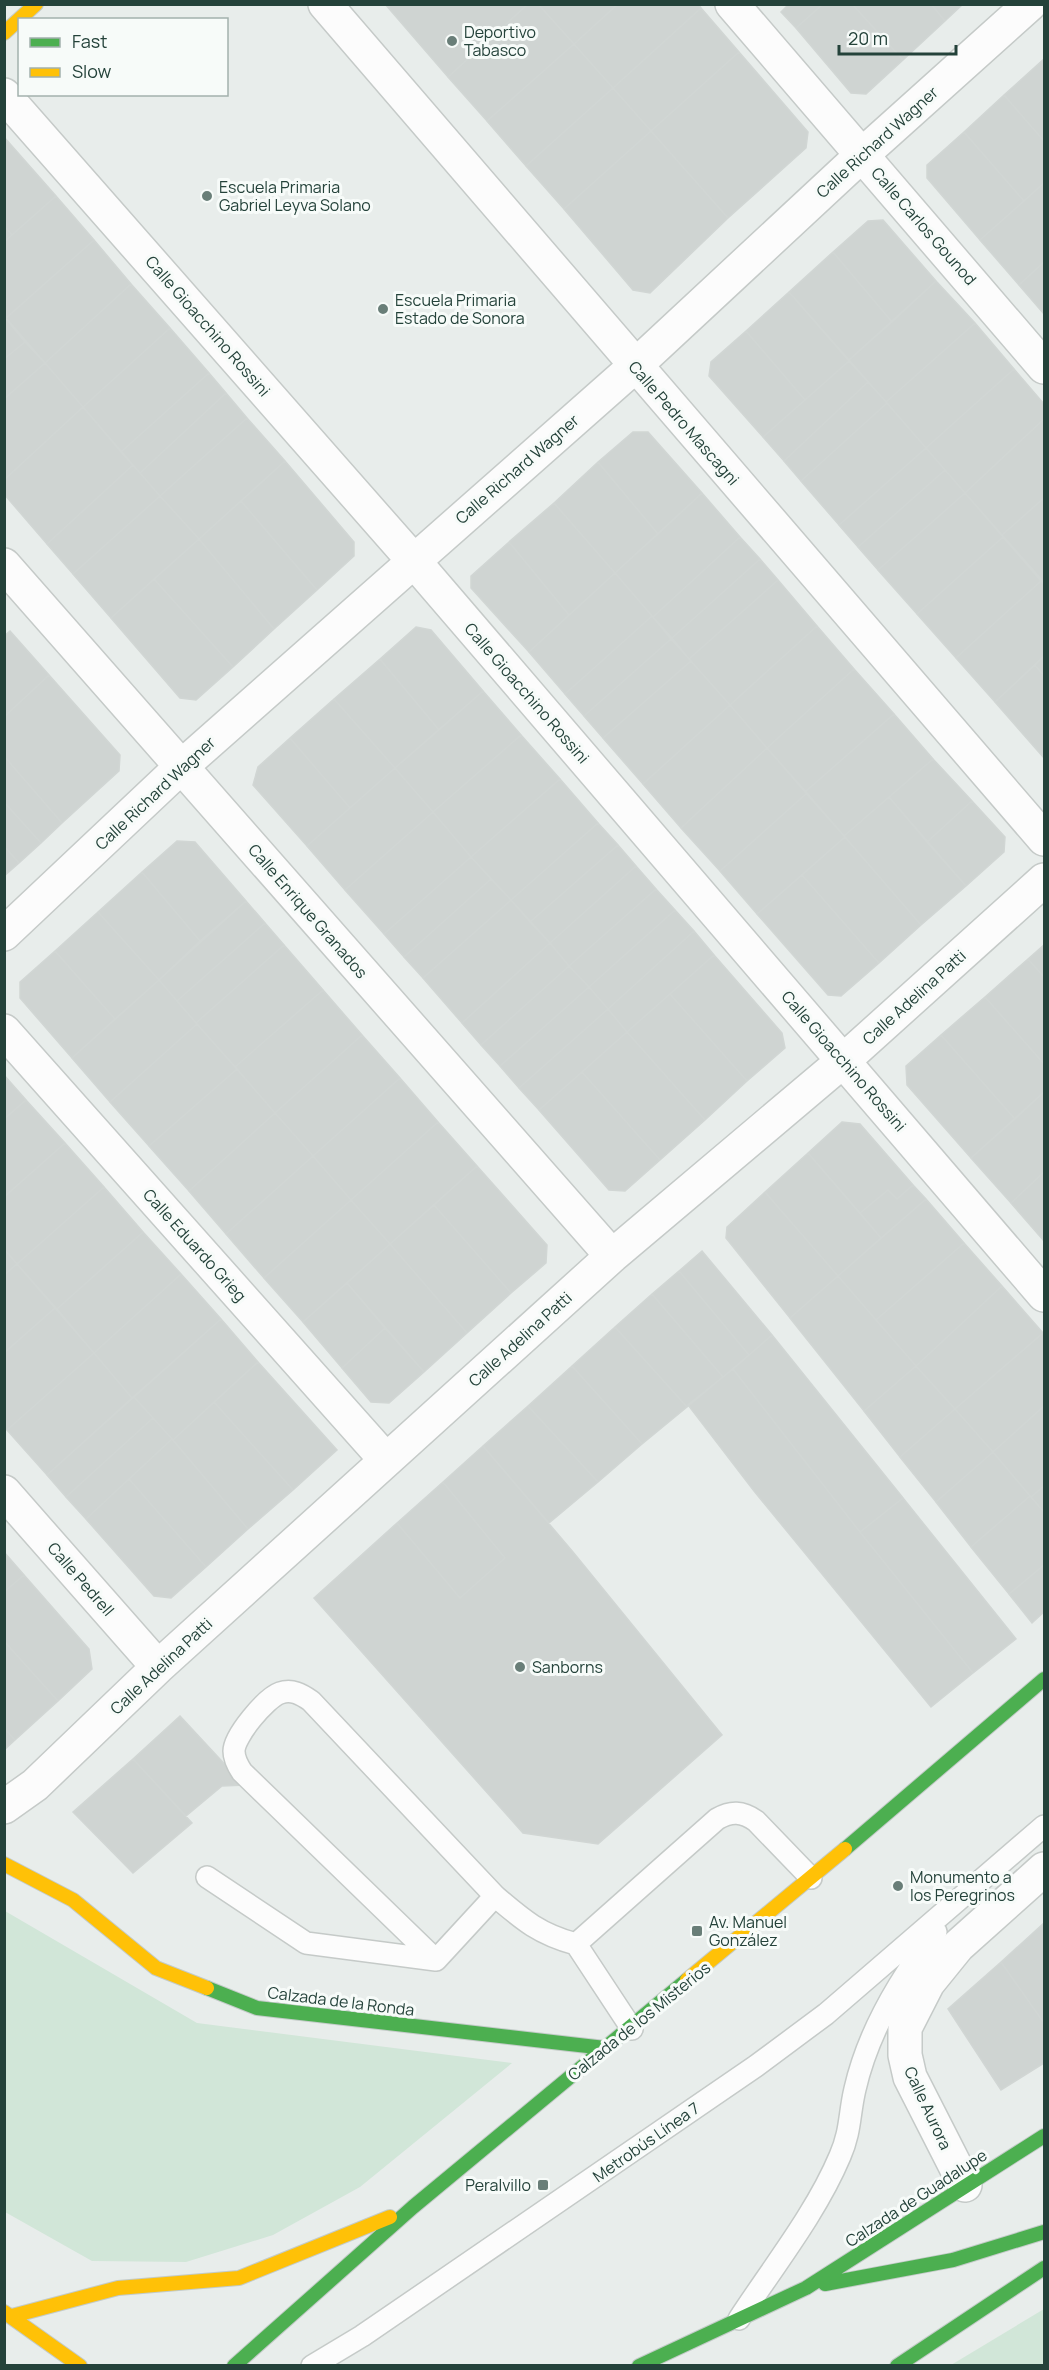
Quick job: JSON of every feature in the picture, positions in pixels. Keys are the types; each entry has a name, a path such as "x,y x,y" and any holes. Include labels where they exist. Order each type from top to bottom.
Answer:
{"main road":[{"path":"21,18 36,4"},
{"path":"4,33 18,20"},
{"name":"Calzada de los Misterios","path":"234,2366 413,2207 605,2048 632,2029 1044,1679"},
{"name":"Calzada de la Ronda","path":"4,1864 74,1900 156,1968 258,2008 605,2048"},
{"name":"Calzada de Guadalupe","path":"639,2366 806,2288 1044,2136"},
{"path":"8,2314 118,2288 239,2278 413,2207"},
{"name":"Calzada de Guadalupe","path":"806,2288 953,2260 1044,2232"},
{"path":"897,2366 1044,2268"},
{"path":"8,2314 80,2366"}],"street":[{"name":"Calle Pedro Mascagni","path":"325,4 1044,839"},
{"name":"Calle Carlos Gounod","path":"732,4 1044,367"},
{"name":"Calle Richard Wagner","path":"4,934 181,767 635,366 862,154 1030,4"},
{"name":"Calle Gioacchino Rossini","path":"4,95 413,560 1044,1295"},
{"name":"Calle Enrique Granados","path":"4,565 612,1256"},
{"name":"Calle Adelina Patti","path":"4,1807 35,1785 158,1667 612,1256 843,1061 1044,880"},
{"name":"Calle Eduardo Grieg","path":"4,1031 386,1460"},
{"name":"Calle Pedrell","path":"4,1492 158,1667"},
{"name":"Calle Aurora","path":"965,2185 910,2077 905,2055 905,2028 928,1983 958,1946 1044,1869"}],"lane":[{"path":"436,1960 242,1772 236,1762 234,1752 236,1740 269,1700 279,1693 290,1691 301,1694 311,1701 495,1896 550,1937 576,1944 632,2029"},
{"path":"576,1944 717,1819 726,1814 736,1812 747,1814 811,1878"},
{"name":"Metrobús Línea 7","path":"312,2366 372,2329 756,2066 826,2014 1044,1826"},
{"path":"207,1877 306,1943 436,1960"},
{"path":"436,1960 495,1896"},
{"name":"Metrobús Línea 7","path":"737,2322 820,2195 840,2156 850,2128 854,2090 866,2053 897,1989 915,1959 964,1896"}],"green space":[{"path":"5,1911 197,2023 512,2063 360,2187 273,2235 186,2262 92,2261 5,2212"},
{"path":"1044,2309 1044,2365 951,2365"}],"building":[{"name":"Deportivo Tabasco","path":"385,4 528,4 448,77"},
{"path":"528,4 538,4 574,44 487,121 448,77"},
{"path":"538,4 618,4 574,44"},
{"path":"618,4 698,4 701,8 613,88 574,44"},
{"path":"789,4 823,4 796,28 781,12"},
{"path":"823,4 852,4 903,60 866,94 851,93 796,28"},
{"path":"852,4 931,4 945,21 903,60"},
{"path":"931,4 963,4 945,21"},
{"path":"701,8 739,52 651,131 613,88"},
{"path":"574,44 613,88 526,166 487,121"},
{"path":"739,52 808,132 806,148 728,218 651,131"},
{"path":"1044,59 1044,141 1004,95"},
{"path":"613,88 651,131 564,209 526,166"},
{"path":"1004,95 1044,141 1044,183 1024,201 964,132"},
{"path":"651,131 728,218 650,293 633,290 564,209"},
{"path":"964,132 1024,201 980,240 927,178 927,165"},
{"path":"4,137 56,196 12,235 4,226"},
{"path":"1044,183 1044,262 1019,285 980,240"},
{"path":"56,196 94,240 6,318 4,242"},
{"path":"883,220 936,281 892,322 833,252 868,221"},
{"path":"4,226 12,235 4,242"},
{"path":"94,240 131,284 45,363 6,318"},
{"path":"833,252 892,322 849,360 789,292"},
{"path":"1044,262 1044,314 1019,285"},
{"path":"936,281 975,323 886,402 849,360"},
{"path":"131,284 170,328 83,407 45,363"},
{"path":"789,292 849,361 805,400 746,331"},
{"path":"7,320 25,342 4,359 4,322"},
{"path":"975,323 1014,369 926,448 886,402"},
{"path":"170,328 209,373 121,452 83,407"},
{"path":"746,331 805,400 763,437 709,376 711,362"},
{"path":"25,342 45,363 4,399 4,359"},
{"path":"849,361 868,382 784,461 763,437"},
{"path":"45,363 83,407 4,480 4,399"},
{"path":"1014,369 1044,404 1044,419 965,493 926,448"},
{"path":"209,373 226,393 140,473 121,452"},
{"path":"868,382 887,403 801,481 784,461"},
{"path":"226,393 247,418 160,496 140,473"},
{"path":"887,403 926,448 839,525 801,481"},
{"path":"83,407 133,465 47,544 4,494 4,480"},
{"path":"247,418 285,461 199,539 160,496"},
{"path":"1044,419 1044,498 1002,535 965,493"},
{"path":"633,432 648,432 702,493 658,534 598,462"},
{"path":"926,448 945,470 858,547 839,525"},
{"path":"285,461 354,542 354,556 317,590 241,501"},
{"path":"598,462 658,534 615,573 554,503"},
{"path":"133,465 160,496 73,574 47,544"},
{"path":"945,470 965,493 878,570 858,547"},
{"path":"702,493 740,537 653,617 615,573"},
{"path":"965,493 1003,537 917,614 878,570"},
{"path":"160,496 199,539 111,618 73,574"},
{"path":"1044,498 1044,579 1043,581 1002,535"},
{"path":"241,501 317,590 274,629 199,539"},
{"path":"554,503 615,573 569,615 509,542"},
{"path":"740,537 760,559 672,638 653,617"},
{"path":"1003,537 1041,581 956,658 917,614"},
{"path":"199,539 274,629 233,667 154,579"},
{"path":"509,542 569,615 529,652 471,588 471,576"},
{"path":"760,559 778,580 689,659 672,638"},
{"path":"615,573 652,616 565,694 529,652"},
{"path":"154,579 233,667 196,700 180,698 111,618"},
{"path":"778,580 817,626 730,705 689,659"},
{"path":"1041,581 1044,584 1044,656 995,702 956,658"},
{"path":"652,616 671,639 584,716 565,694"},
{"path":"817,626 854,669 767,748 730,705"},
{"path":"416,627 431,630 483,691 439,730 380,659"},
{"path":"10,631 49,675 4,717 4,636"},
{"path":"671,639 691,661 603,738 584,716"},
{"path":"1044,656 1044,676 1035,665"},
{"path":"380,659 439,730 395,768 334,699"},
{"path":"691,661 730,705 643,784 603,738"},
{"path":"1035,665 1044,676 1044,758 995,702"},
{"path":"854,669 894,714 805,792 767,748"},
{"path":"49,675 120,755 119,771 62,823 4,756 4,717"},
{"path":"483,691 521,735 433,812 395,768"},
{"path":"334,699 395,768 350,808 290,738"},
{"path":"730,705 767,748 681,828 643,784"},
{"path":"894,714 933,759 844,836 805,792"},
{"path":"521,735 560,779 471,857 433,812"},
{"path":"290,738 350,808 307,846 253,785 258,767"},
{"path":"767,748 807,793 720,871 681,828"},
{"path":"4,756 62,823 41,843 4,802"},
{"path":"933,759 972,801 927,842 889,797"},
{"path":"395,768 433,812 345,890 307,846"},
{"path":"560,779 598,823 511,900 471,857"},
{"path":"807,793 845,837 757,914 720,871"},
{"path":"889,797 966,886 921,925 844,836"},
{"path":"972,801 1005,837 1004,852 966,886 927,842"},
{"path":"4,802 41,843 19,863 4,846"},
{"path":"433,812 471,857 384,934 345,890"},
{"path":"598,823 618,845 530,922 511,900"},
{"path":"845,837 921,925 879,963 802,875"},
{"path":"177,841 195,842 246,901 200,941 142,872"},
{"path":"618,845 636,866 550,943 530,922"},
{"path":"4,846 19,863 4,876"},
{"path":"471,857 491,879 404,957 384,934"},
{"path":"636,866 656,889 569,966 550,943"},
{"path":"142,872 200,941 159,980 98,912"},
{"path":"802,875 879,963 841,996 828,995 757,914"},
{"path":"491,879 511,900 423,978 404,957"},
{"path":"656,889 675,910 589,987 569,966"},
{"path":"511,900 550,943 462,1023 423,978"},
{"path":"246,901 265,923 177,1001 159,980"},
{"path":"675,910 694,931 608,1009 589,987"},
{"path":"98,912 159,980 115,1019 55,951"},
{"path":"265,923 284,945 196,1023 177,1001"},
{"path":"694,931 714,955 627,1032 608,1009"},
{"path":"550,943 569,966 481,1045 462,1023"},
{"path":"284,945 323,990 235,1067 196,1023"},
{"path":"1044,945 1044,977 1028,959"},
{"path":"55,951 115,1019 72,1058 20,998 20,982"},
{"path":"714,955 782,1033 785,1048 747,1081 670,994"},
{"path":"1028,959 1044,977 1044,1064 985,997"},
{"path":"569,966 589,987 500,1066 481,1045"},
{"path":"159,980 197,1024 110,1102 72,1058"},
{"path":"589,987 608,1009 519,1088 500,1066"},
{"path":"323,990 362,1035 275,1113 235,1067"},
{"path":"670,994 747,1081 705,1120 627,1032"},
{"path":"985,997 1044,1064 1044,1092 1015,1119 941,1035"},
{"path":"608,1009 627,1032 539,1110 519,1088"},
{"path":"197,1024 237,1069 149,1146 110,1102"},
{"path":"627,1032 705,1120 660,1160 582,1072"},
{"path":"362,1035 400,1078 313,1156 275,1113"},
{"path":"941,1035 1015,1119 971,1158 907,1085 906,1066"},
{"path":"237,1069 275,1113 189,1191 149,1146"},
{"path":"582,1072 660,1160 625,1191 609,1190 539,1110"},
{"path":"4,1075 26,1100 4,1119"},
{"path":"400,1078 438,1122 351,1200 313,1156"},
{"path":"1044,1092 1044,1172 1011,1203 971,1158"},
{"path":"26,1100 65,1143 4,1197 4,1119"},
{"path":"275,1113 313,1156 226,1234 189,1191"},
{"path":"438,1122 477,1166 390,1244 351,1200"},
{"path":"842,1122 860,1124 913,1185 897,1199 888,1190 860,1213 808,1153"},
{"path":"65,1143 104,1187 17,1264 4,1249 4,1197"},
{"path":"808,1153 881,1238 838,1276 765,1192"},
{"path":"313,1156 351,1200 264,1278 226,1234"},
{"path":"477,1166 547,1245 546,1263 511,1293 434,1205"},
{"path":"1044,1172 1044,1241 1011,1203"},
{"path":"913,1185 926,1199 881,1238 860,1213 888,1190 897,1199"},
{"path":"104,1187 143,1232 57,1309 17,1264"},
{"path":"765,1192 838,1276 790,1318 726,1238 727,1227"},
{"path":"926,1199 964,1243 876,1320 838,1276"},
{"path":"351,1200 390,1244 303,1322 264,1278"},
{"path":"434,1205 511,1293 467,1333 390,1244"},
{"path":"143,1232 181,1274 94,1353 57,1309"},
{"path":"964,1243 1002,1286 916,1366 876,1320"},
{"path":"390,1244 467,1333 424,1372 347,1283"},
{"path":"4,1249 17,1264 4,1275"},
{"path":"702,1251 772,1335 749,1355 679,1271"},
{"path":"17,1264 55,1308 4,1353 4,1275"},
{"path":"679,1271 749,1355 723,1377 652,1294"},
{"path":"181,1274 221,1319 132,1398 94,1353"},
{"path":"838,1276 916,1366 864,1411 790,1318"},
{"path":"347,1283 385,1328 342,1368 303,1322"},
{"path":"1002,1286 1043,1333 955,1409 916,1366"},
{"path":"652,1294 723,1377 687,1407 615,1327"},
{"path":"55,1308 94,1353 7,1430 4,1427 4,1353"},
{"path":"221,1319 258,1362 173,1440 134,1397"},
{"path":"615,1327 687,1407 642,1444 572,1366"},
{"path":"385,1328 424,1372 389,1403 371,1402 342,1368"},
{"path":"1043,1333 1044,1406 993,1452 955,1409"},
{"path":"772,1335 903,1498 860,1532 733,1369"},
{"path":"94,1353 132,1398 47,1475 7,1430"},
{"path":"258,1362 337,1450 293,1490 214,1402"},
{"path":"572,1366 642,1444 598,1482 528,1406"},
{"path":"916,1366 955,1409 900,1457 864,1411"},
{"path":"733,1369 973,1673 931,1707 754,1491 688,1405"},
{"path":"134,1397 153,1418 66,1497 47,1475"},
{"path":"214,1402 293,1490 248,1529 173,1440"},
{"path":"528,1406 598,1482 549,1523 483,1446"},
{"path":"1044,1406 1044,1486 1031,1497 993,1452"},
{"path":"955,1409 993,1452 936,1502 900,1457"},
{"path":"153,1418 172,1439 86,1519 66,1497"},
{"path":"172,1439 248,1529 206,1567 129,1479"},
{"name":"Sanborns","path":"483,1446 573,1552 722,1735 598,1844 523,1833 314,1598 397,1523 460,1598 505,1558 443,1482"},
{"path":"993,1452 1030,1496 971,1547 936,1502"},
{"path":"129,1479 206,1567 171,1598 154,1596 86,1519"},
{"path":"443,1482 505,1558 460,1598 397,1523"},
{"path":"1044,1486 1044,1512 1031,1497"},
{"path":"1030,1496 1044,1512 1044,1565 1009,1594 971,1547"},
{"path":"903,1498 1016,1639 973,1673 860,1532"},
{"path":"4,1552 24,1575 4,1592"},
{"path":"1044,1565 1044,1612 1032,1623 1009,1594"},
{"path":"24,1575 89,1649 92,1669 58,1701 4,1641 4,1592"},
{"path":"4,1641 58,1701 15,1740 4,1728"},
{"path":"180,1716 244,1785 222,1786 186,1816 133,1759"},
{"path":"4,1728 15,1740 4,1750"},
{"path":"133,1759 192,1823 133,1873 73,1812"},
{"path":"1044,1923 1044,2023 1001,1962"},
{"path":"1001,1962 1044,2023 1044,2063 1001,2090 948,2009"}],"traffic: fast":[{"path":"845,1849 1044,1679"},
{"path":"234,2366 413,2207 687,1980"},
{"path":"207,1988 257,2008 605,2048"},
{"path":"639,2366 806,2288 1044,2136"},
{"path":"825,2284 953,2260 1044,2232"},
{"path":"897,2366 1044,2268"}],"traffic: slow":[{"path":"21,18 36,4"},
{"path":"4,33 18,20"},
{"path":"687,1980 845,1849"},
{"path":"4,1864 73,1900 156,1968 207,1988"},
{"path":"12,2316 118,2288 239,2278 390,2217"},
{"path":"4,2312 80,2366"}],"place":[{"name":"Deportivo Tabasco","path":"452,41"},
{"name":"Escuela Primaria Gabriel Leyva Solano","path":"207,196"},
{"name":"Escuela Primaria Estado de Sonora","path":"383,309"},
{"name":"Sanborns","path":"520,1667"},
{"name":"Monumento a los Peregrinos","path":"898,1886"},
{"name":"Av. Manuel González","path":"697,1931"},
{"name":"Peralvillo","path":"543,2185"}]}
